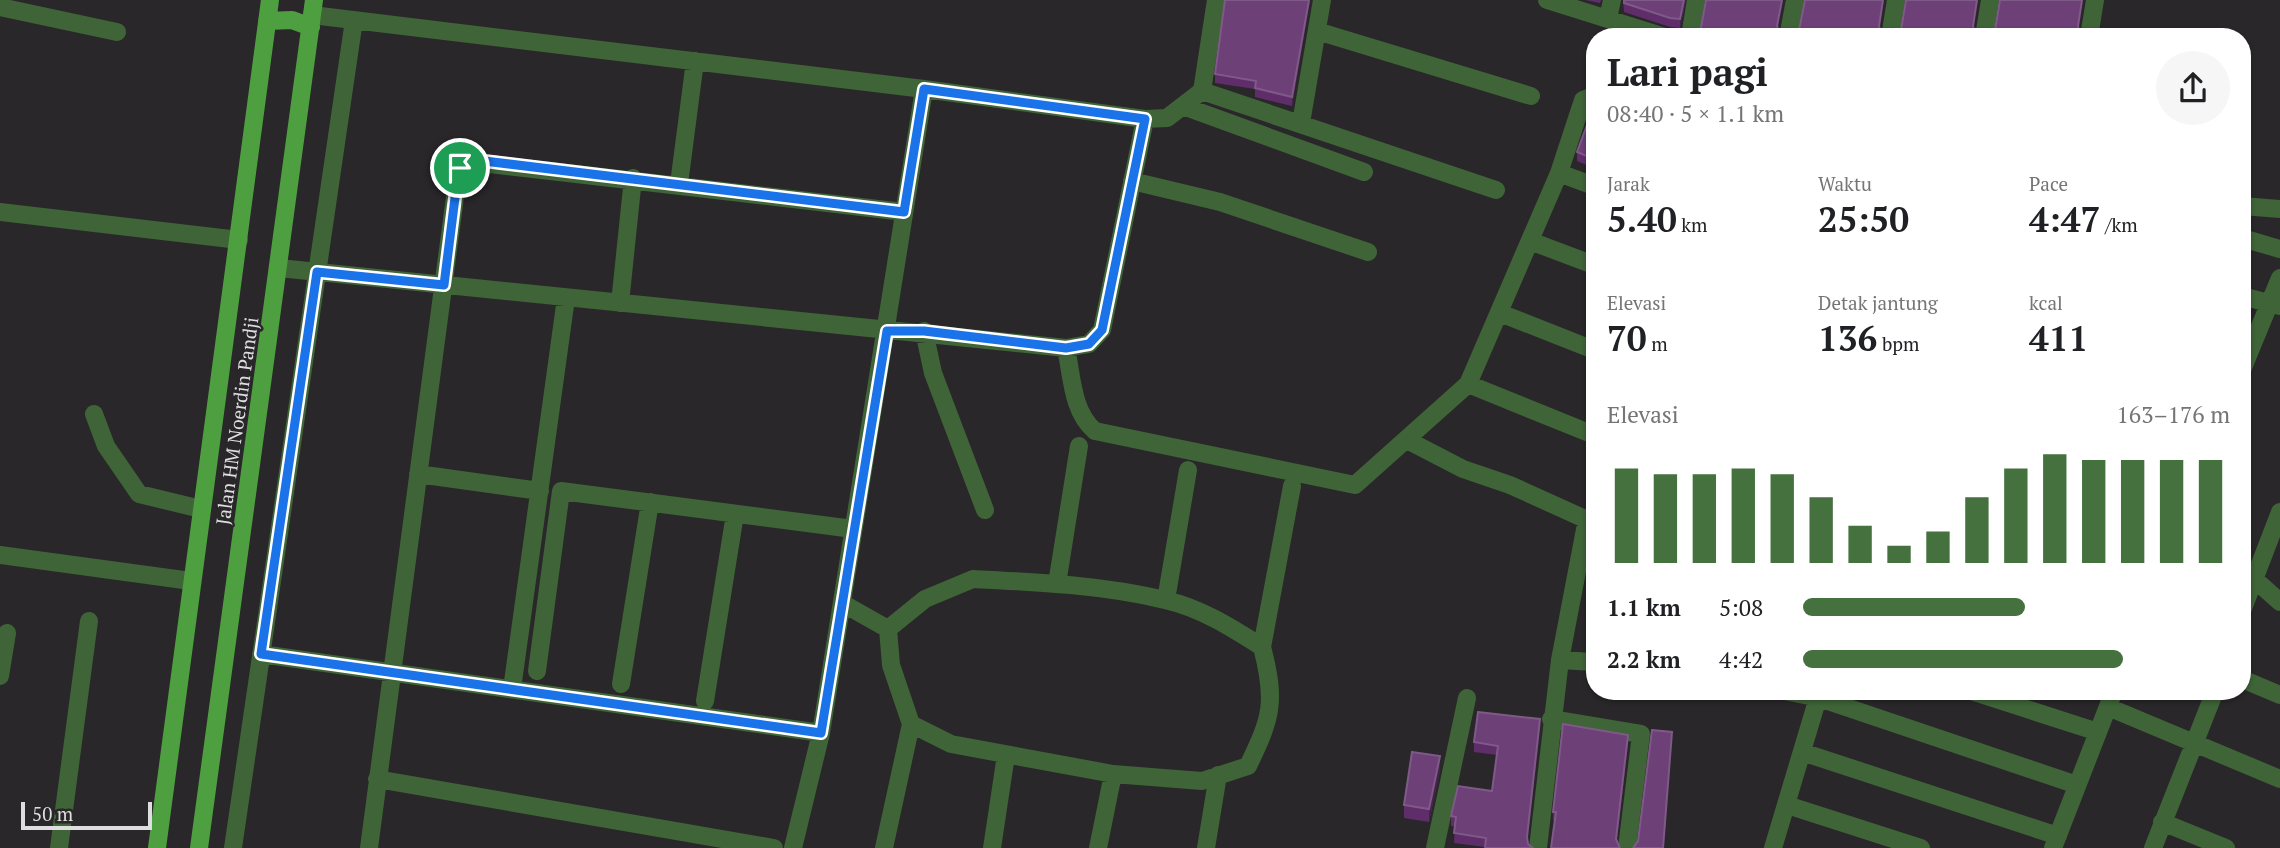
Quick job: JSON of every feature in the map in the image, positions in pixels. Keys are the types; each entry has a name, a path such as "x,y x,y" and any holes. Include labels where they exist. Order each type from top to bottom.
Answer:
{"main road":[{"name":"Jalan HM Noerdin Pandji","path":"157,848 270,0"},
{"name":"Jalan HM Noerdin Pandji","path":"199,848 312,14"},
{"path":"267,21 292,20 312,14"}],"street":[{"path":"312,14 924,89 1145,119 1167,118 1202,91 1216,0"},
{"path":"1301,123 1322,0"},
{"path":"1547,0 1636,28"},
{"path":"1608,19 1612,0"},
{"path":"1691,28 1696,0"},
{"path":"1789,28 1794,0"},
{"path":"1891,28 1896,0"},
{"path":"1985,28 1990,0"},
{"path":"2090,28 2095,0"},
{"path":"0,7 117,32"},
{"path":"233,848 354,20"},
{"path":"1317,31 1531,96"},
{"path":"680,184 695,61"},
{"path":"793,848 821,733 924,89"},
{"path":"1202,91 1496,190"},
{"path":"1066,348 1079,410 1083,421 1095,431 1355,485 1468,384 1559,173 1583,100 1586,99"},
{"path":"1183,106 1364,172"},
{"path":"279,268 887,331 924,331 1066,348 1089,344 1102,330 1145,119"},
{"path":"369,848 458,174 464,161 633,178 904,212"},
{"path":"1559,173 1586,183"},
{"path":"620,303 633,178"},
{"path":"1132,181 1220,202 1368,252"},
{"path":"2251,207 2280,209"},
{"path":"0,212 239,240"},
{"path":"1530,241 1586,262"},
{"path":"2251,241 2280,249"},
{"path":"2251,348 2275,305 2280,278"},
{"path":"512,689 566,298"},
{"path":"2251,298 2275,305"},
{"path":"1500,313 1586,347"},
{"path":"924,331 933,373 985,510"},
{"path":"1468,384 1586,432"},
{"path":"94,414 106,446 139,494 201,509"},
{"path":"1407,440 1463,469 1510,485 1586,519"},
{"path":"1057,584 1079,446"},
{"path":"1166,600 1188,470"},
{"path":"418,474 540,491"},
{"path":"911,724 951,744 1113,774 1202,781 1248,766 1268,724 1271,681 1262,647 1293,486"},
{"path":"537,671 561,491 853,529"},
{"path":"621,684 650,502"},
{"path":"2251,581 2280,512"},
{"path":"705,701 735,514"},
{"path":"1538,848 1560,660 1586,543"},
{"path":"0,555 191,581"},
{"path":"888,629 925,599 972,579 1057,584 1166,600 1220,620 1262,647"},
{"path":"2251,581 2280,585"},
{"path":"2251,581 2280,602"},
{"path":"842,603 888,629"},
{"path":"59,848 89,621"},
{"path":"884,848 911,724 891,665 888,629"},
{"path":"0,676 7,633"},
{"path":"261,654 821,733"},
{"path":"1560,660 1586,662"},
{"path":"2251,684 2280,695"},
{"path":"1435,848 1467,698"},
{"path":"1773,848 1818,700"},
{"path":"1834,700 2077,785"},
{"path":"1999,700 2098,732"},
{"path":"1802,752 2055,842 2111,700"},
{"path":"2113,700 2195,742 2280,779"},
{"path":"2153,848 2211,700"},
{"path":"1551,719 1641,734 1627,848"},
{"path":"992,848 1006,755"},
{"path":"1098,848 1113,774"},
{"path":"1206,848 1219,775"},
{"path":"377,779 774,848"},
{"path":"1787,805 1921,848"},
{"path":"2162,822 2226,848"}],"building":[{"path":"1225,0 1309,0 1292,97 1255,88 1256,81 1215,74"},
{"path":"1624,0 1684,0 1680,19 1624,3"},
{"path":"1706,0 1782,0 1778,28 1701,28"},
{"path":"1805,0 1883,0 1880,28 1799,28"},
{"path":"1906,0 1977,0 1974,28 1901,28"},
{"path":"2000,0 2082,0 2078,28 1995,28"},
{"path":"1586,128 1586,156 1577,152"},
{"path":"1478,712 1540,719 1527,837 1528,844 1533,848 1485,848 1486,838 1454,833 1456,817 1451,816 1458,786 1492,791 1498,746 1474,742"},
{"path":"1563,724 1628,735 1616,839 1620,848 1551,848"},
{"path":"1652,730 1672,732 1663,848 1633,848 1638,841"},
{"path":"1412,752 1440,756 1429,809 1404,805"}],"route":[{"path":"924,89 1145,119 1102,330 1089,344 1066,348 924,331 887,331 821,733 261,654 317,272 444,285 460,168 468,159 904,212 924,89"}]}
